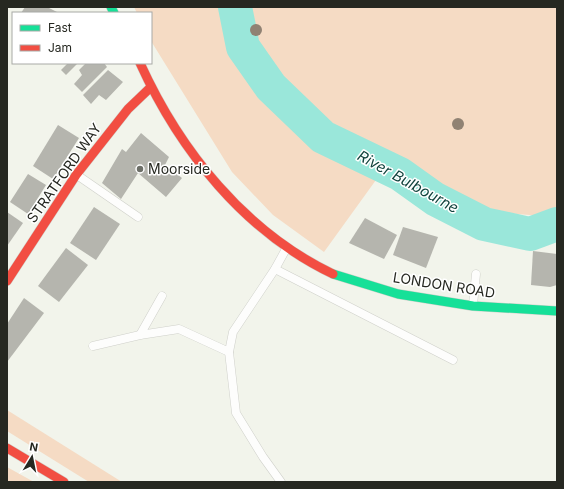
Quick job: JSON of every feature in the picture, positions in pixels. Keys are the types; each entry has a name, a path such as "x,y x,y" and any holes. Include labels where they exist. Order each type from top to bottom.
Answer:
{"main road":[{"name":"LONDON ROAD","path":"140,64 151,87 184,142 219,187 260,227 287,248 332,274 398,294 473,306 557,311"},
{"name":"STRATFORD WAY","path":"7,282 76,175 128,109 151,87"},
{"path":"7,448 64,482"}],"lane":[{"path":"76,175 138,217"},
{"path":"281,482 236,413 229,352 234,332 287,248"},
{"path":"275,269 453,360"},
{"path":"473,306 476,274"},
{"path":"140,336 162,296"},
{"path":"93,346 179,329 229,352"}],"shaded area":[{"path":"134,7 557,7 557,210 542,216 481,211 394,155 324,252 273,215 232,172 152,43 152,12 136,12"},
{"path":"7,410 122,482 89,482 7,431"},
{"path":"7,467 34,482 7,482"}],"building":[{"path":"25,7 47,7 57,12 22,12"},
{"path":"67,64 77,64 66,75 61,70"},
{"path":"85,64 105,64 107,67 82,92 74,84 82,75 79,70"},
{"path":"108,70 123,82 106,100 99,95 91,104 83,95"},
{"path":"58,125 79,138 53,179 33,166"},
{"name":"Moorside","path":"141,133 169,157 165,165 182,178 166,197 138,173 121,199 102,183 122,149 126,152"},
{"path":"28,174 46,185 28,214 10,202"},
{"path":"94,207 120,224 96,260 70,243"},
{"path":"7,212 23,223 7,246"},
{"path":"365,218 397,235 384,259 349,243"},
{"path":"403,227 438,237 426,268 393,255"},
{"path":"66,248 88,265 59,302 38,286"},
{"path":"533,251 557,254 557,285 550,287 531,285"},
{"path":"24,298 44,313 7,362 7,324"}],"waterway":[{"name":"River Bulbourne","path":"235,7 243,47 271,87 323,137 400,174 435,199 484,224 530,234 557,224"}],"traffic: fast":[{"path":"111,7 114,12"},
{"path":"333,274 398,294 473,306 557,311"}],"traffic: jam":[{"path":"140,64 156,96 175,127 195,157 218,186 271,236 301,256 333,274"},
{"path":"7,281 76,175 128,109 151,87"},
{"path":"7,448 64,482"}],"place":[{"name":"Moorside","path":"140,169"}]}
